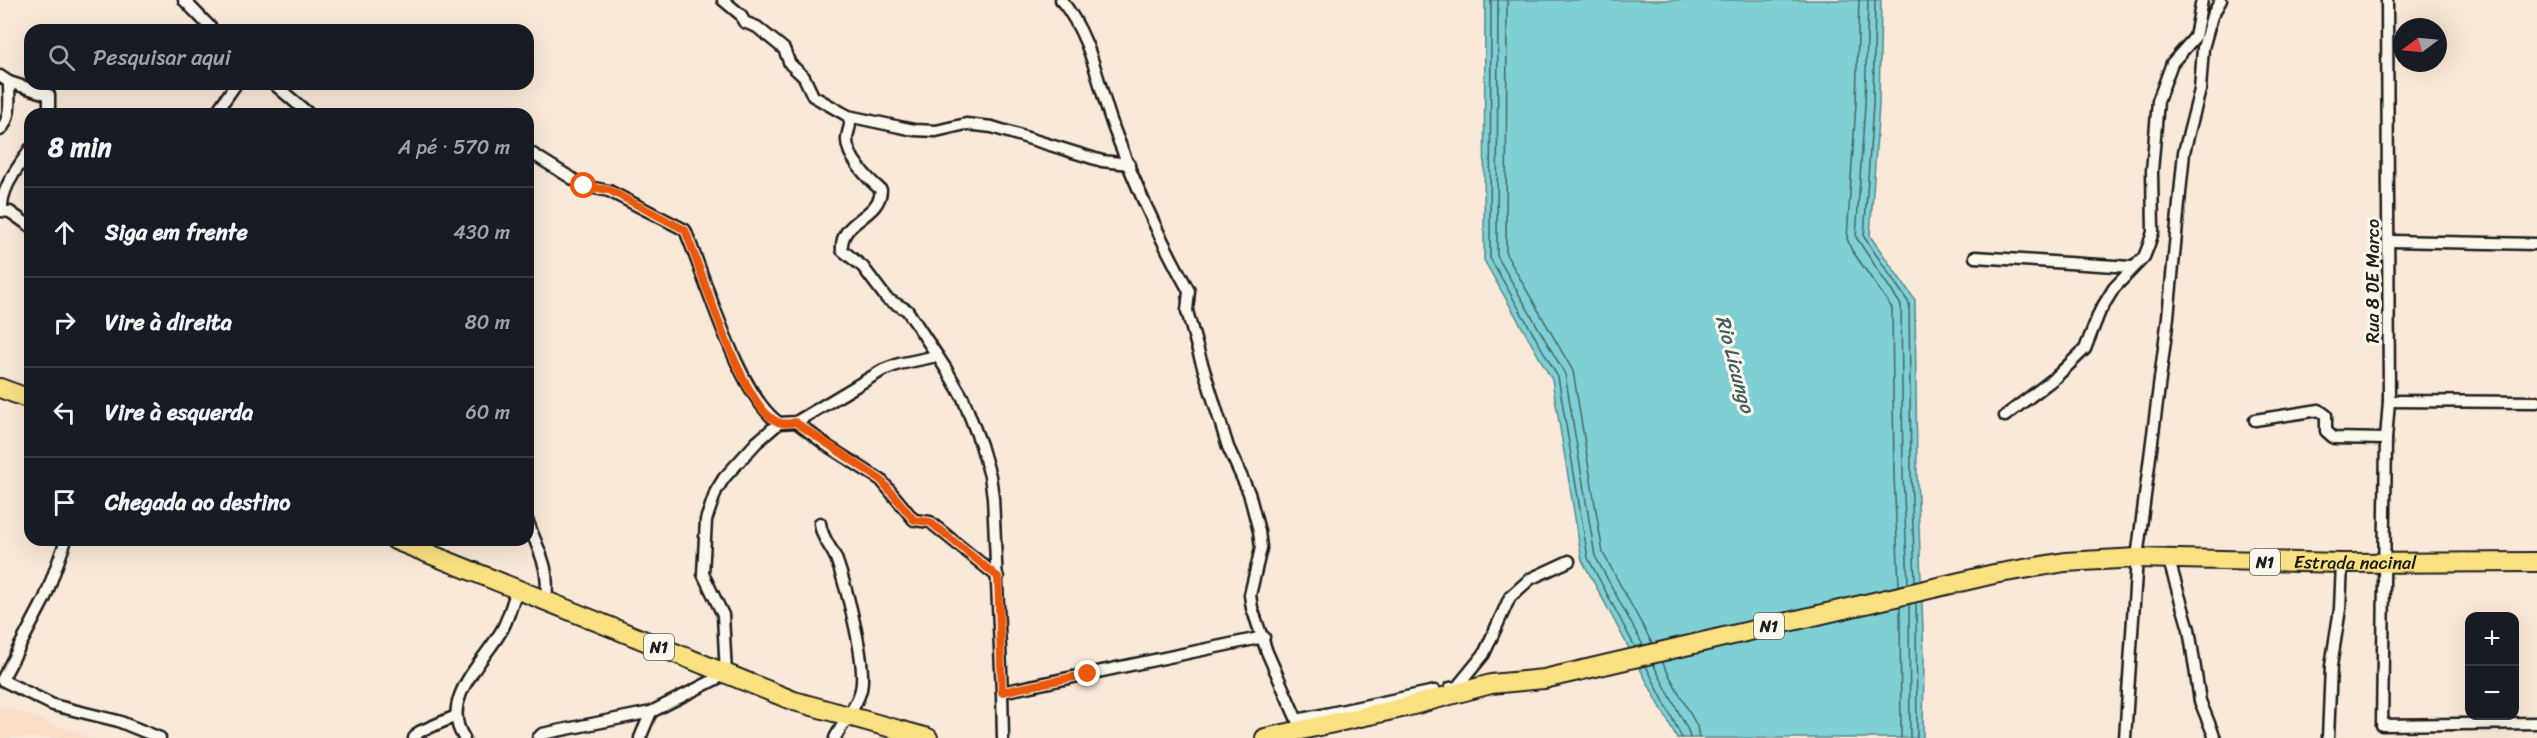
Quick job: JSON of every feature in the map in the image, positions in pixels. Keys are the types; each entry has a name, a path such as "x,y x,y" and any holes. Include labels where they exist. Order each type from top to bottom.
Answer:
{"highway":[{"path":"0,388 24,397"},
{"name":"N1","path":"410,546 794,701 847,716 879,731 928,738"},
{"name":"Estrada nacinal","path":"1297,729 1406,707 1491,684 1544,679 1994,574 2065,562 2137,558 2169,561 2342,563 2537,562"},
{"name":"N1","path":"1265,738 1297,729"}],"street":[{"path":"183,0 207,24"},
{"path":"723,0 741,15 744,22 757,27 784,49 790,64 804,77 813,96 849,116 914,130 936,131 966,124 992,127 1102,161 1129,164"},
{"path":"1061,0 1075,16 1093,57 1099,87 1129,164 1189,291 1187,311 1199,354 1228,447 1238,464 1257,521 1261,548 1250,595 1267,652 1297,729 1457,687 1484,654 1509,597 1530,579 1569,561"},
{"path":"2005,416 2056,377 2085,350 2091,327 2100,311 2131,267 2144,257 2153,232 2152,171 2158,101 2172,63 2196,37 2202,0"},
{"path":"2125,738 2137,558 2168,317 2184,152 2200,90 2203,48 2212,16 2221,0"},
{"name":"Rua 8 DE Marco","path":"2383,738 2390,241 2387,0"},
{"path":"0,130 4,126 9,110 5,79 24,85"},
{"path":"37,90 49,94 49,108"},
{"path":"219,108 232,90"},
{"path":"281,90 302,108"},
{"path":"849,116 851,123 847,138 848,150 867,178 881,191 874,209 859,218 844,234 842,250 863,267 887,299 907,310 963,398 990,476 998,577 1003,738"},
{"path":"534,155 584,186 609,190 685,230 734,359 759,404 779,423"},
{"path":"24,158 5,187 2,211 10,212 24,222"},
{"path":"2390,241 2537,244"},
{"path":"1975,257 2131,267"},
{"path":"538,738 542,734 651,712 726,674 723,615 703,574 706,520 716,491 724,478 757,442 779,423 795,422 884,370 899,364 937,356"},
{"path":"2389,401 2537,402"},
{"path":"2255,420 2319,410 2326,415 2326,431 2334,438 2386,439"},
{"path":"795,422 881,480 914,520 930,522 937,526 998,577"},
{"path":"820,524 821,534 836,558 845,587 862,672 860,695 835,738"},
{"path":"534,536 544,558 548,579 546,600"},
{"path":"64,546 45,598 2,680 53,705 118,721 160,738"},
{"path":"2169,561 2189,630 2200,701 2215,738"},
{"path":"2328,738 2331,666 2340,609 2342,563"},
{"path":"464,738 456,716 460,694 482,655 502,628 517,589"},
{"path":"1002,692 1264,637"},
{"path":"640,738 651,712"},
{"path":"414,738 419,732 456,716"},
{"path":"2382,725 2537,723"}],"shaded area":[{"path":"0,705 93,738 0,738"}],"water":[{"name":"Rio Licungo","path":"1485,0 1881,0 1879,105 1870,236 1915,300 1917,475 1924,656 1923,738 1677,738 1582,560 1552,380 1484,260"}],"route":[{"path":"584,186 609,190 637,207 673,222 685,230 734,359 759,404 769,416 779,423 795,422 881,480 914,520 930,522 998,577 1002,692 1088,674"}]}
